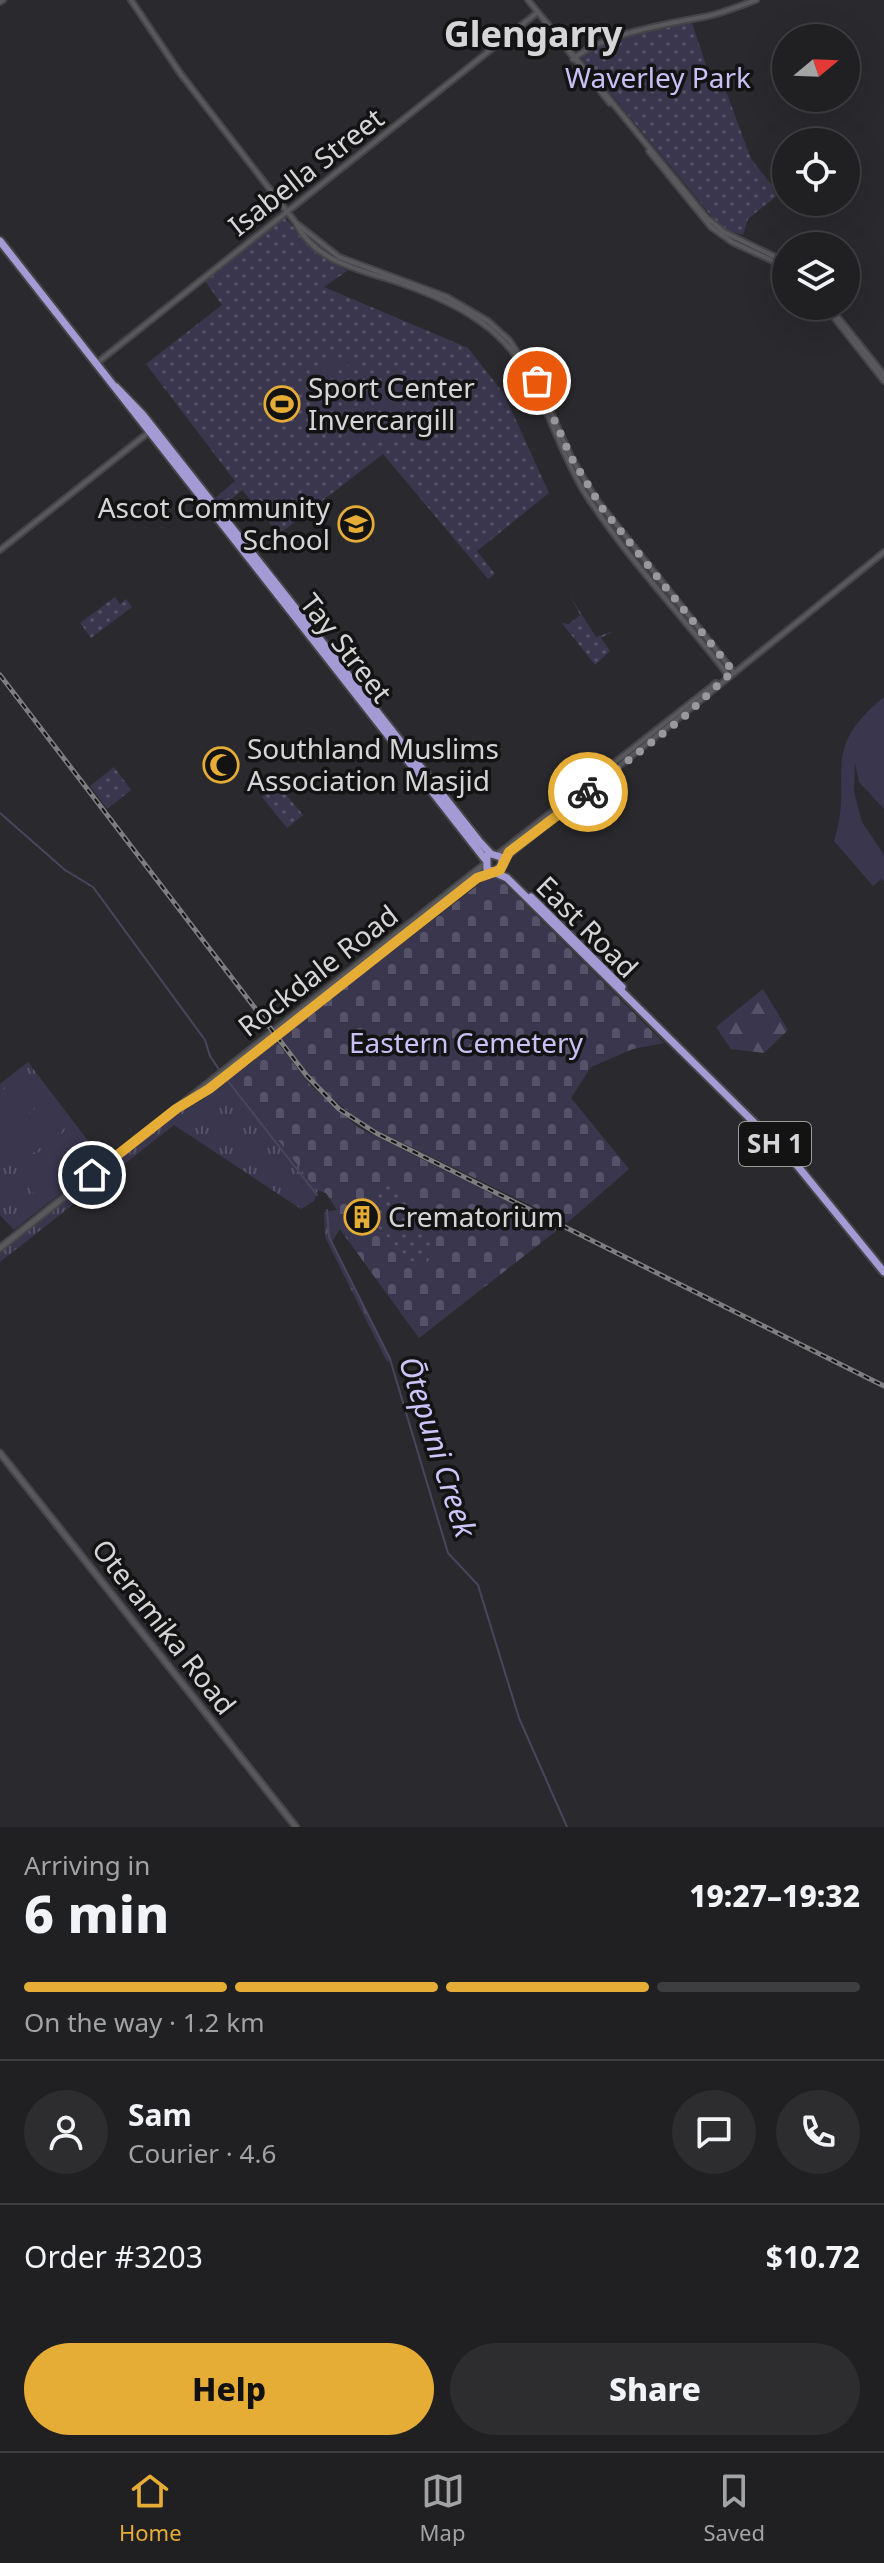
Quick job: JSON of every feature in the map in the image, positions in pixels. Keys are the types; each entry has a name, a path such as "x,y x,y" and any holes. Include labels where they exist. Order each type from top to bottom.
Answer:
{"highway":[{"name":"Tay Street","path":"0,241 494,862"},
{"name":"East Road","path":"494,862 803,1171 884,1272"}],"main road":[{"name":"Rockdale Road","path":"0,1248 494,862"},
{"name":"Oteramika Road","path":"0,1453 296,1827"}],"street":[{"path":"131,0 180,73 312,243 340,263 431,295 477,320 504,342 533,384 562,452 591,502 731,673"},
{"path":"528,0 712,223 772,257"},
{"path":"575,57 665,23 704,17 756,0"},
{"name":"Isabella Street","path":"97,363 538,12"},
{"path":"838,320 884,378"},
{"path":"0,550 151,430"},
{"path":"494,862 657,729 884,552"},
{"path":"494,862 661,735 731,673"},
{"path":"657,729 661,735"}],"green space":[{"name":"Waverley Park","path":"690,17 713,86 723,83 751,159 772,185 772,200 748,219 743,235 723,229 718,224 577,53"},
{"path":"284,217 319,253 347,271 324,287 468,348 504,394 549,493 477,551 495,574 488,579 383,454 279,534 242,490 220,509 214,499 235,481 146,364 222,305 205,281"},
{"path":"341,358 362,366 406,420 403,422 397,413 392,438 373,445 356,440 313,387 318,383 324,365","holes":["349,365 373,384 386,403 390,423 388,431 378,420 388,422 370,402 357,414 378,426 360,436 332,404 325,385 327,376 333,368 337,379 341,375 335,367"]},
{"path":"570,596 596,637 614,631 601,638 610,651 595,665 562,623 569,624 580,615"},
{"path":"115,597 120,604 126,599 132,607 91,638 80,623"},
{"path":"884,697 884,809 859,782 855,763 854,792 862,822 884,855 884,881 881,879 873,886 834,841 839,819 844,750 850,734 863,716"},
{"path":"114,767 131,790 107,809 90,786"},
{"path":"277,784 303,815 287,828 262,797"},
{"name":"Eastern Cemetery","path":"491,875 500,879 664,1043 633,1049 591,1067 571,1098 629,1169 567,1223 362,1123 320,1088 280,1038"},
{"path":"763,989 788,1030 764,1053 731,1049 716,1027"},
{"name":"Eastern Cemetery","path":"277,1042 311,1086 359,1128 560,1228 419,1338 339,1228 332,1213 337,1209 326,1193 317,1190 231,1079"},
{"path":"28,1062 98,1154 98,1164 14,1230 0,1215 0,1084"},
{"path":"245,1065 250,1065 335,1144 340,1229 332,1241 391,1358 387,1362 325,1237 324,1212 337,1210 326,1193 318,1190 314,1201 301,1209 174,1125 0,1262 0,1252 168,1119 202,1100"},
{"path":"27,1071 47,1098 10,1128 46,1100 66,1127 17,1166 0,1144 0,1092"},
{"path":"69,1128 93,1158 39,1200 16,1170"},
{"path":"393,1182 427,1223 433,1255 425,1264 411,1261 375,1224 375,1201 386,1184"}],"waterway":[{"name":"Ōtepuni Creek","path":"0,813 65,870 93,887 205,1040 210,1056 220,1071"},
{"name":"Ōtepuni Creek","path":"224,1076 317,1195"},
{"name":"Ōtepuni Creek","path":"327,1210 329,1237 390,1359 448,1553 478,1585 519,1718 567,1827"}],"railway":[{"path":"0,675 307,1076 339,1109 376,1133 884,1386"}],"way so far":[{"path":"537,381 587,486 614,525 733,671 684,717 588,792"}],"place":[{"name":"Sport Center Invercargill","path":"282,404"},
{"name":"Ascot Community School","path":"356,524"},
{"name":"Southland Muslims Association Masjid","path":"221,765"},
{"name":"Crematorium","path":"362,1217"}],"district":[{"name":"Glengarry","path":"533,34"}],"route":[{"path":"92,1175 176,1109 209,1089 477,878 489,870 500,870 509,852 588,792"}]}
